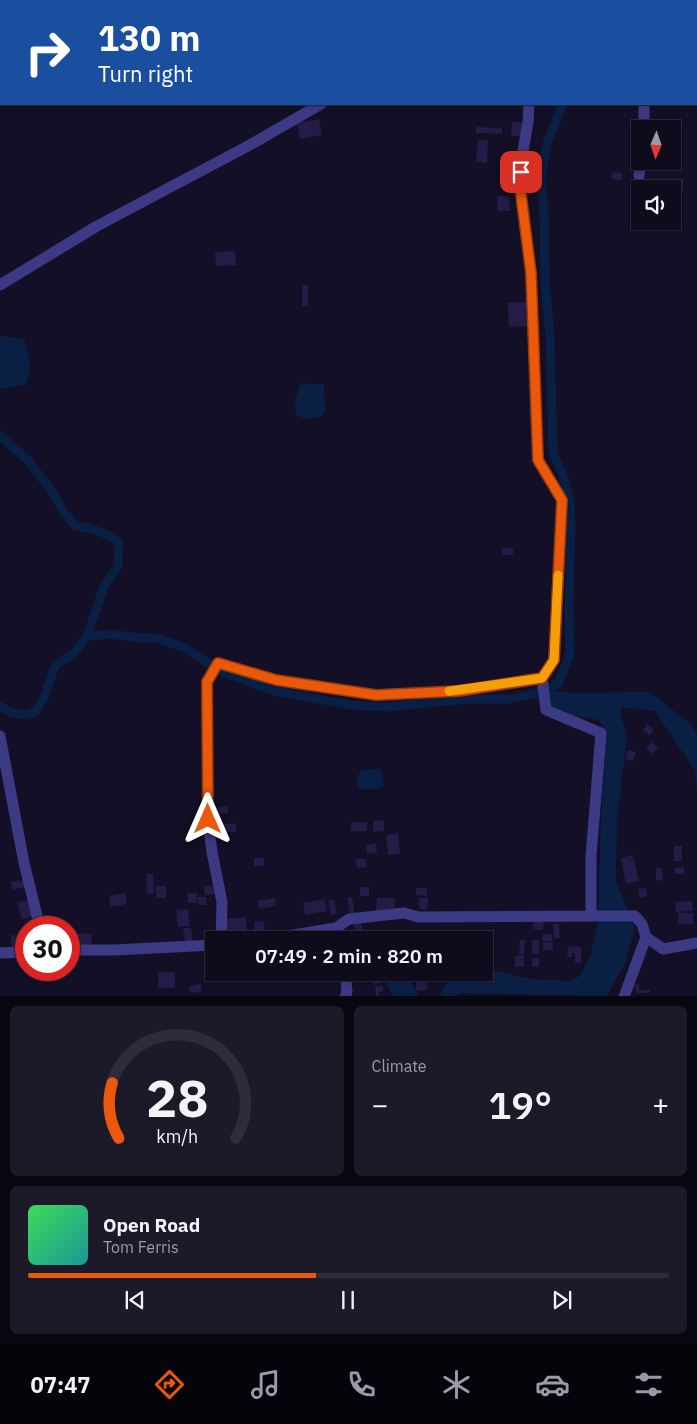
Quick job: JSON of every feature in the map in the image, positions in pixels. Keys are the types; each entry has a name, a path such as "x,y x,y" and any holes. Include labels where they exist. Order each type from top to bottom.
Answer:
{"street":[{"path":"0,285 97,226 248,146 319,105"},
{"path":"529,105 520,187 531,273 538,460 562,500 554,660 542,678 546,710 601,733 591,856 591,916"},
{"path":"644,105 644,120"},
{"path":"639,170 639,176"},
{"path":"222,931 222,902 212,852 208,819 207,682 218,663 276,680 376,695 459,691 542,678"},
{"path":"0,736 24,863 37,916"},
{"path":"339,931 349,919 404,914 419,917 635,916 642,924 646,937 624,996"},
{"path":"646,937 663,949 697,943"},
{"path":"80,950 205,945"},
{"path":"0,953 15,952"},
{"path":"345,996 347,992 346,981"}],"water":[{"path":"0,337 24,339 29,356 30,369 25,385 0,389"},
{"path":"301,383 324,385 325,411 320,417 306,419 296,415 295,400"},
{"path":"547,691 578,693 650,692 693,726 697,736 697,789 695,771 655,711 621,707 621,716 627,737 617,818 616,881 635,927 626,961 607,996 460,993 457,996 440,996 448,981 493,981 493,970 531,979 569,981 580,976 590,956 598,924 601,815 606,731 599,720 568,715 550,708"},
{"path":"381,769 384,785 378,789 359,789 356,779 361,770"},
{"path":"385,981 411,981 419,996 393,996"}],"building":[{"path":"319,119 322,135 300,139 297,123"},
{"path":"512,122 523,122 522,136 511,136"},
{"path":"476,127 502,128 502,134 476,133"},
{"path":"478,139 488,140 487,163 476,162"},
{"path":"612,172 622,173 622,180 611,179"},
{"path":"683,179 683,190 681,190 681,180 677,180"},
{"path":"497,196 509,196 510,211 498,211"},
{"path":"235,251 236,265 216,266 215,252"},
{"path":"302,285 308,285 308,306 302,306"},
{"path":"526,302 527,326 509,327 508,303"},
{"path":"502,548 513,548 513,555 502,555"},
{"path":"647,724 654,730 650,736 643,730"},
{"path":"653,742 658,748 652,754 646,748"},
{"path":"628,750 636,752 633,761 625,759"},
{"path":"228,806 228,813 218,814 218,807"},
{"path":"384,820 384,831 373,832 373,821"},
{"path":"351,822 367,822 367,831 351,831"},
{"path":"236,823 236,832 224,832 223,824"},
{"path":"398,834 400,854 388,855 386,835"},
{"path":"376,843 377,852 367,854 366,845"},
{"path":"674,846 682,846 682,861 674,861"},
{"path":"633,855 639,881 626,884 621,858"},
{"path":"254,858 264,858 264,866 254,866"},
{"path":"356,859 366,859 367,867 357,868"},
{"path":"684,867 684,874 675,874 675,868"},
{"path":"656,868 662,868 663,880 656,881"},
{"path":"146,874 153,874 154,894 147,894"},
{"path":"24,880 25,887 12,890 11,882"},
{"path":"156,886 166,886 166,898 156,898"},
{"path":"204,886 214,886 215,894 205,895"},
{"path":"360,887 369,887 369,896 360,896"},
{"path":"416,888 427,888 427,896 416,895"},
{"path":"646,888 648,896 639,898 638,889"},
{"path":"125,893 127,904 111,907 109,896"},
{"path":"187,893 197,893 197,903 188,903"},
{"path":"198,897 206,897 206,905 198,905"},
{"path":"352,897 355,913 350,914 347,898"},
{"path":"275,898 276,906 259,909 258,901"},
{"path":"377,898 395,898 394,911 376,911"},
{"path":"419,898 428,898 427,910 419,909"},
{"path":"324,899 327,911 305,915 303,903"},
{"path":"334,899 337,914 331,915 328,900"},
{"path":"27,900 32,916 21,916 17,902"},
{"path":"692,901 693,911 676,912 675,902"},
{"path":"188,909 190,926 178,927 176,910"},
{"path":"678,913 693,913 693,924 678,924"},
{"path":"245,917 247,931 224,931 222,919"},
{"path":"360,919 363,931 355,931 353,921"},
{"path":"533,920 544,921 543,930 533,929"},
{"path":"264,921 265,931 255,931 254,922"},
{"path":"553,924 559,924 560,938 554,938"},
{"path":"183,928 191,928 193,942 185,942"},
{"path":"80,933 92,934 91,947 80,946"},
{"path":"543,934 552,934 553,941 543,941"},
{"path":"11,935 15,935 15,949 11,949"},
{"path":"520,940 525,940 524,954 519,954"},
{"path":"532,940 539,940 539,954 532,954"},
{"path":"543,942 553,942 553,950 543,950"},
{"path":"568,946 581,947 581,963 575,963 575,953 572,953 572,957 567,957"},
{"path":"524,955 524,967 515,967 515,956"},
{"path":"532,958 539,958 539,967 532,967"},
{"path":"158,972 175,972 175,988 158,988"},
{"path":"373,981 381,981 381,983 373,984"},
{"path":"416,982 427,982 427,990 416,990"},
{"path":"201,984 202,992 190,993 189,986"},
{"path":"639,984 639,990 650,990 650,993 637,993 634,985"},
{"path":"375,986 383,986 383,991 379,992 379,996 376,996"}],"waterway":[{"path":"87,636 112,634 137,638 156,638 183,647 222,672 274,691 351,705 387,707 468,699 511,699 540,692 558,684 570,654 571,526 570,500 562,473 553,453 550,336 545,282 544,213 541,177 548,140 563,105"},
{"path":"0,436 28,460 53,493 64,513 76,526 106,534 119,543 118,566 104,587 87,636 73,654 55,665 45,696 36,711 26,715 10,712 0,706"}],"slow traffic":[{"path":"449,691 542,678 554,660 558,575"}],"route":[{"path":"208,819 207,682 218,663 276,680 376,695 459,691 542,678 554,660 562,500 538,460 531,273 520,187 521,172"}]}
